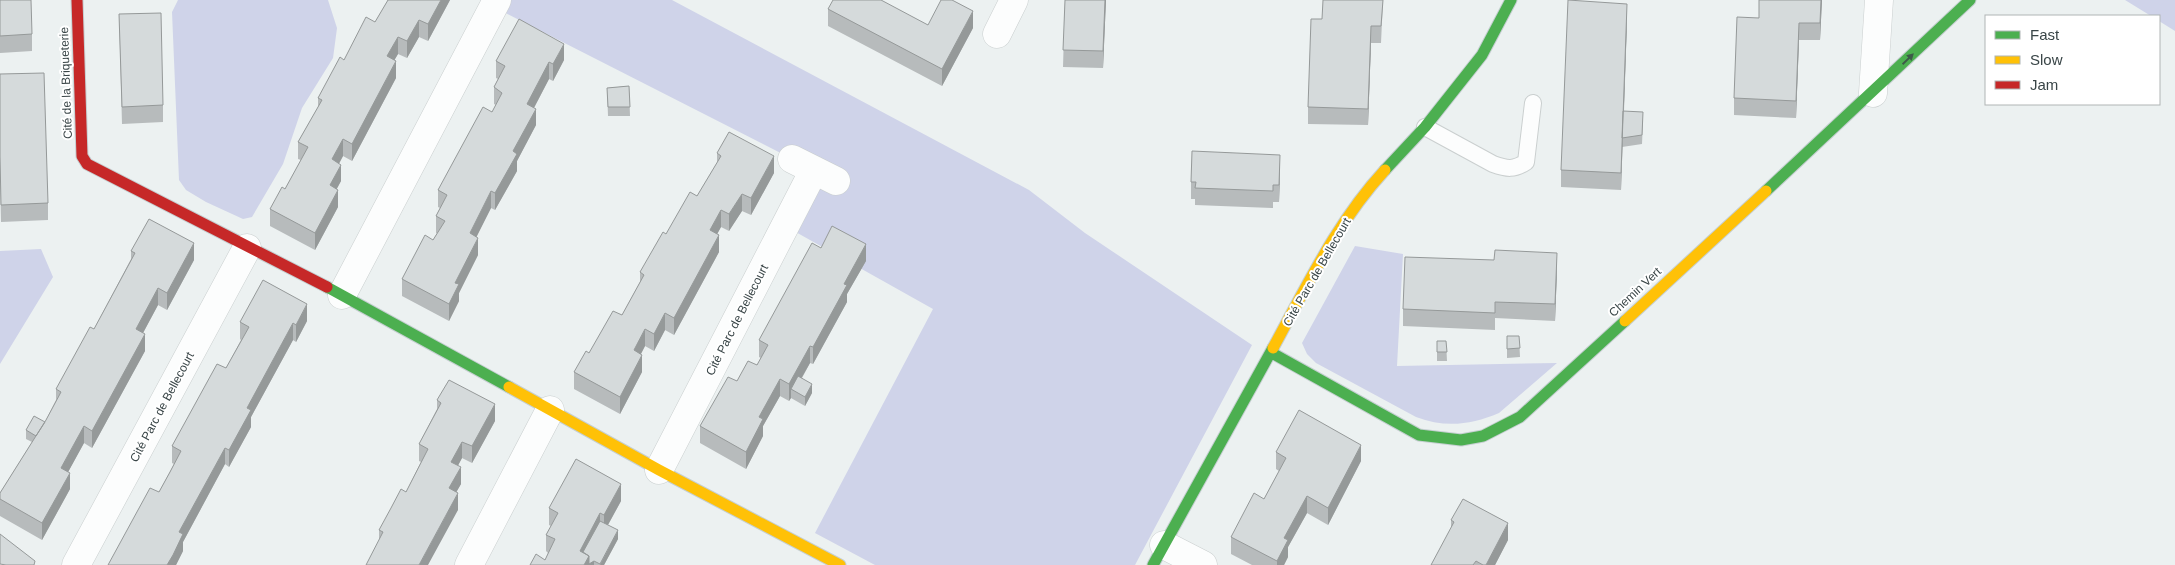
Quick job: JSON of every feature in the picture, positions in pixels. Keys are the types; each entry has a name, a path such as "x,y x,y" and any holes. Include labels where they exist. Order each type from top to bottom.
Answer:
{"street":[{"name":"Cité de la Briqueterie","path":"77,0 82,156 87,164 247,248"},
{"path":"998,34 1014,0"},
{"name":"Cité Parc de Bellecourt","path":"1159,555 1334,238 1368,189 1425,127 1482,55 1512,0"},
{"path":"1873,93 1879,0"},
{"name":"Chemin Vert","path":"1272,353 1419,435 1445,440 1464,440 1489,435 1520,417 1873,93 1970,0"},
{"path":"342,295 506,2"},
{"name":"Cité Parc de Bellecourt","path":"660,470 814,170"},
{"path":"247,248 342,295 660,470 840,565"},
{"name":"Cité Parc de Bellecourt","path":"76,565 247,248"},
{"path":"469,565 550,410"},
{"path":"1159,555 1203,565"}],"lane":[{"path":"1425,127 1493,164 1505,168 1516,168 1526,162 1533,103"}],"shaded area":[{"path":"178,0 328,0 337,28 333,58 302,108 283,164 252,217 243,219 206,202 186,190 179,180 172,12"},
{"path":"480,0 672,0 1029,190 1085,233 1252,345 1135,565 875,565 815,533 933,309 785,226 814,170"},
{"path":"2125,0 2175,0 2175,31 2160,22 2160,15 2149,15"},
{"path":"1355,246 1403,254 1397,366 1557,363 1499,413 1478,420 1448,424 1416,417 1316,363 1307,354 1302,343"},
{"path":"41,249 53,277 0,364 0,251"}],"building":[{"path":"0,0 31,0 32,34 0,36"},
{"path":"388,0 441,0 428,24 419,20 407,41 398,37 387,56 396,61 352,144 343,139 332,159 341,165 330,185 338,190 315,233 270,209 282,187 285,189 308,147 298,142 322,100 318,98 340,57 344,60 366,17 375,22"},
{"path":"833,0 881,0 928,25 941,0 952,0 973,11 942,69 828,9"},
{"path":"1065,0 1105,0 1103,51 1063,50"},
{"path":"1323,0 1383,0 1381,26 1371,26 1368,109 1308,107 1311,19 1322,19"},
{"path":"1568,0 1627,4 1621,173 1561,170"},
{"path":"1759,0 1821,0 1820,23 1799,23 1796,101 1734,98 1737,17 1759,18"},
{"path":"161,13 163,105 122,107 119,14"},
{"path":"519,19 564,44 553,64 549,62 527,104 536,109 513,151 517,154 495,193 491,191 470,233 478,238 455,283 459,284 449,304 402,279 425,235 433,240 445,221 436,216 447,195 438,190 483,107 492,112 502,93 494,87 505,66 496,61"},
{"path":"44,73 48,203 1,205 0,74"},
{"path":"629,86 630,107 608,107 607,88"},
{"path":"1623,111 1643,112 1642,135 1622,138"},
{"path":"729,132 774,156 751,198 742,194 729,214 721,210 710,230 719,235 674,318 665,313 654,334 645,329 634,350 642,355 620,397 574,372 586,351 589,353 613,311 622,315 644,275 640,272 663,232 666,234 690,192 697,196 721,156 717,153"},
{"path":"1192,151 1280,155 1279,185 1273,185 1273,191 1195,188 1196,182 1191,182"},
{"path":"149,219 194,243 167,293 158,288 136,329 145,334 92,431 84,426 61,468 70,473 42,523 0,499 0,493 46,420 61,392 56,389 90,327 94,329 135,253 131,251"},
{"path":"832,226 866,244 844,284 847,285 813,347 810,346 789,384 780,379 759,417 763,419 746,452 700,426 728,377 737,381 748,361 757,365 768,345 759,340 812,243 821,248"},
{"path":"1495,250 1557,253 1555,304 1495,302 1495,313 1403,309 1405,257 1494,260"},
{"path":"263,280 307,304 296,325 293,323 247,408 251,410 229,450 225,448 179,532 183,534 173,555 167,565 108,565 150,488 159,492 170,472 181,451 172,446 217,364 226,368 249,327 240,322"},
{"path":"1507,336 1519,336 1520,348 1507,349"},
{"path":"1437,341 1446,341 1447,352 1437,352"},
{"path":"798,376 812,384 805,397 791,389"},
{"path":"449,380 495,404 472,446 462,442 451,462 461,467 449,488 458,493 419,565 366,565 383,532 379,530 401,489 406,492 428,449 419,444 441,403 437,400"},
{"path":"1299,410 1361,445 1328,508 1307,496 1284,538 1288,540 1277,561 1231,537 1254,493 1264,499 1286,458 1276,452"},
{"path":"34,416 45,422 36,436 26,430"},
{"path":"576,459 621,484 604,515 600,513 580,551 589,556 584,565 530,565 536,554 545,560 555,539 546,535 558,513 549,508"},
{"path":"1463,499 1508,523 1486,565 1476,561 1473,565 1431,565 1454,522 1451,520"},
{"path":"600,521 618,530 600,564 594,561 589,564 589,556 583,552"},
{"path":"0,534 35,561 34,565 0,564"}],"traffic: fast":[{"path":"1385,170 1425,127 1482,55 1511,0"},
{"path":"1766,191 1970,0"},
{"path":"327,287 509,387"},
{"path":"1272,353 1419,435 1461,440 1483,436 1520,417 1625,321"},
{"path":"1153,565 1273,348"}],"traffic: slow":[{"path":"1273,348 1337,233 1385,170"},
{"path":"1625,321 1766,191"},
{"path":"509,387 659,470 840,565"}],"traffic: jam":[{"path":"77,0 82,156 87,164 327,287"}]}
